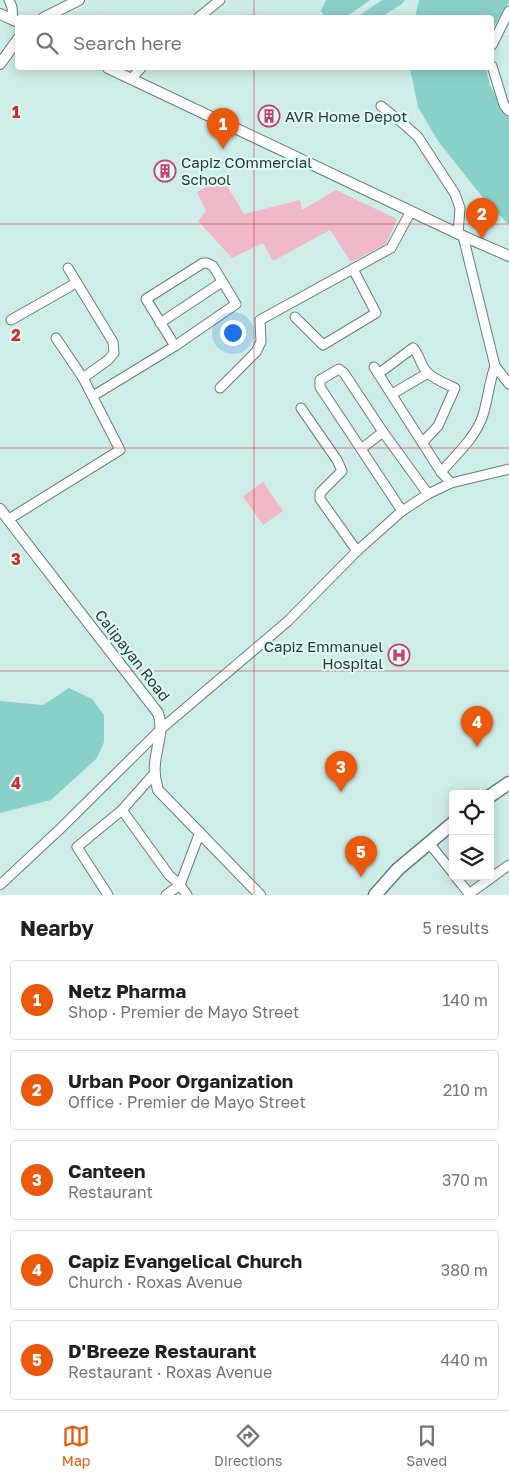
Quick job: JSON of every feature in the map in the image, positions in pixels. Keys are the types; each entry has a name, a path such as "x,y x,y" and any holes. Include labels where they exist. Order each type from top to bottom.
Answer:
{"highway":[{"path":"494,793 509,783"},
{"path":"375,895 398,869 449,826"}],"main road":[{"path":"50,15 79,0"},
{"path":"0,14 15,21"},
{"path":"0,64 15,43"},
{"path":"112,70 460,235 509,256"},
{"name":"Calipayan Road","path":"0,509 158,713 161,720 161,729 154,774"},
{"path":"154,774 158,790 260,895"}],"street":[{"path":"9,0 15,18"},
{"path":"202,15 220,0"},
{"path":"494,41 509,11"},
{"path":"131,79 139,70"},
{"path":"493,70 504,105 509,111"},
{"path":"381,106 418,137 456,194 460,208 460,235 495,366 509,384"},
{"path":"220,388 256,352 260,342 260,320 391,248 411,211"},
{"path":"93,396 175,346 236,304 213,266 207,263 146,299 175,346"},
{"path":"68,268 113,342 114,353 83,378"},
{"path":"295,317 323,345 376,313 352,269"},
{"path":"160,323 222,282"},
{"path":"11,320 76,283"},
{"path":"9,519 120,450 83,378 56,338"},
{"path":"423,442 438,426 455,388 428,373 423,366 419,354 413,348 376,370 442,472 451,483"},
{"path":"442,472 474,433 483,416 489,381 495,366"},
{"path":"402,511 320,387 320,380 339,369 344,373 383,432 428,494"},
{"path":"392,394 428,373"},
{"path":"301,408 337,460 342,471 320,493 320,499 357,551"},
{"path":"361,449 383,432"},
{"path":"0,885 161,729 288,621 357,551 402,511 428,494 451,483 509,469"},
{"path":"108,895 77,847 122,810 154,774"},
{"path":"122,810 168,875 180,885 187,895"},
{"path":"166,895 180,885 200,832"},
{"path":"429,843 449,868"},
{"path":"458,880 470,894 509,865"}],"shaded area":[{"path":"222,178 244,214 300,200 302,210 336,190 397,219 386,244 351,262 330,230 273,261 263,243 232,258 198,221 206,211 197,192"},
{"path":"263,482 283,511 263,525 243,496"}],"water":[{"path":"326,0 370,0 349,15 324,15 321,11"},
{"path":"382,0 405,0 384,15 360,15"},
{"path":"419,0 509,0 494,26 494,15 415,15"},
{"path":"410,70 486,70 490,86 509,118 509,225 484,199 438,141 418,107"},
{"path":"69,688 92,699 104,715 104,742 97,758 51,800 0,813 0,701 43,705"}],"place":[{"name":"AVR Home Depot","path":"269,116"},
{"name":"Netz Pharma","path":"223,149"},
{"name":"Capiz COmmercial School","path":"165,171"},
{"name":"Urban Poor Organization","path":"482,239"},
{"name":"Capiz Emmanuel Hospital","path":"399,655"},
{"name":"Capiz Evangelical Church","path":"477,747"},
{"name":"Canteen","path":"341,792"},
{"name":"D'Breeze Restaurant","path":"361,877"}]}
